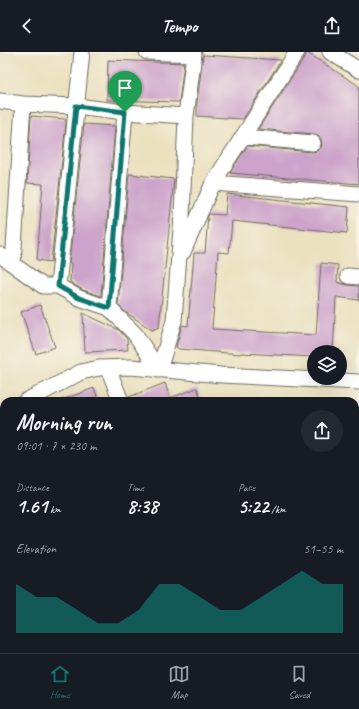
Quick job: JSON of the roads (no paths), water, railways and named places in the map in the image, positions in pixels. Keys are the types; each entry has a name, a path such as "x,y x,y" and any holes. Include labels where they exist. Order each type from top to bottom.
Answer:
{"street":[{"path":"58,286 82,52"},
{"path":"147,52 194,54 186,116 179,260 174,321 159,370"},
{"path":"179,260 213,184 297,52"},
{"path":"330,52 359,70"},
{"path":"0,101 186,116"},
{"path":"13,264 23,104"},
{"path":"109,308 125,112"},
{"path":"244,137 313,143"},
{"path":"213,184 359,194"},
{"path":"0,255 43,286 58,286 79,298 109,308 135,334 159,370"},
{"path":"33,397 80,372 99,368 131,367 221,375 359,382"},
{"path":"108,368 119,397"}]}
